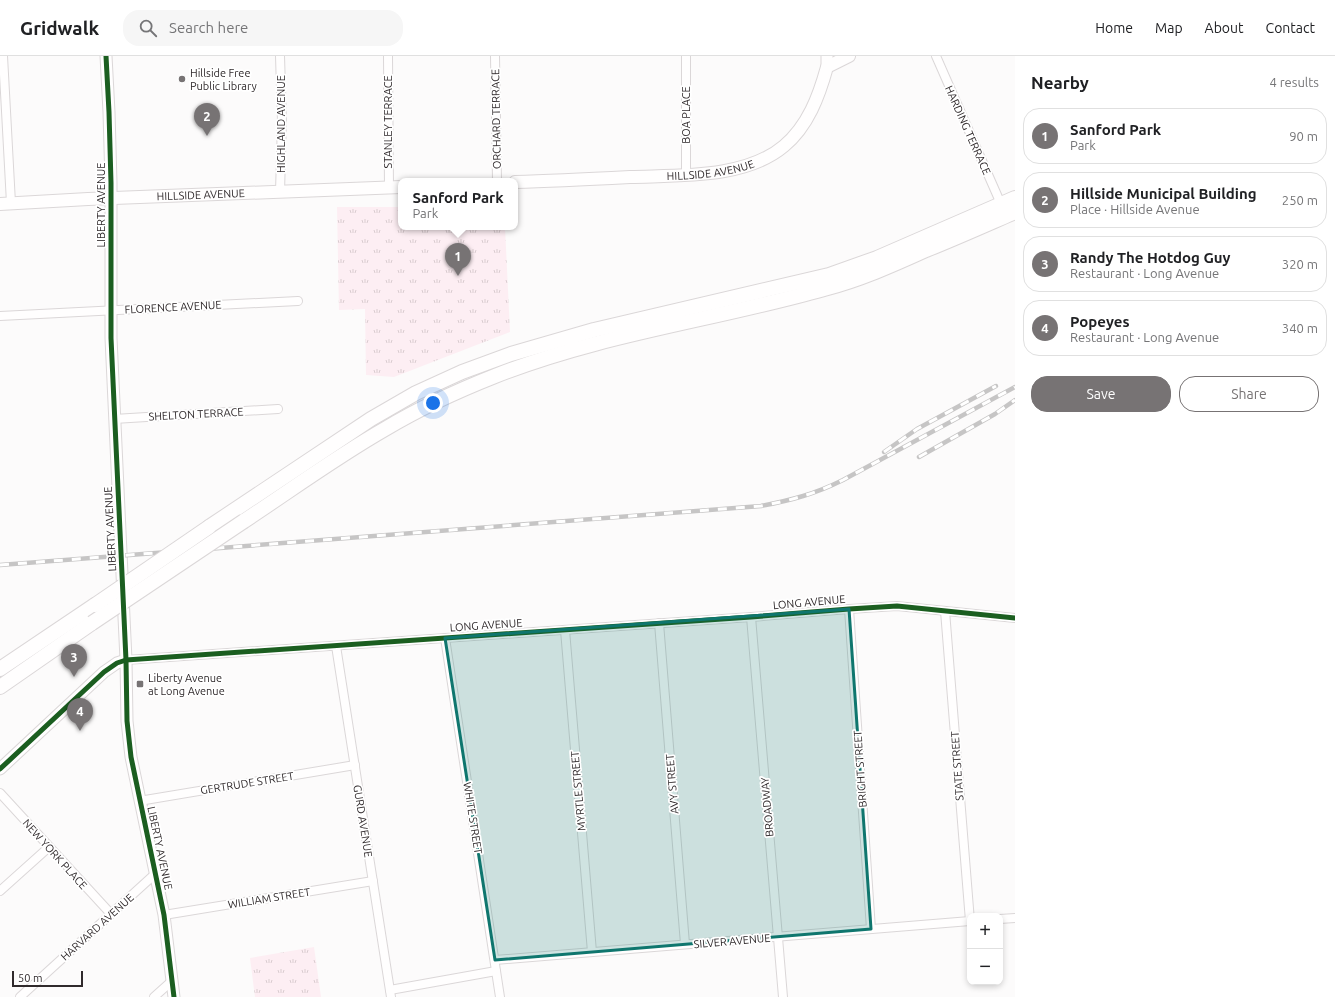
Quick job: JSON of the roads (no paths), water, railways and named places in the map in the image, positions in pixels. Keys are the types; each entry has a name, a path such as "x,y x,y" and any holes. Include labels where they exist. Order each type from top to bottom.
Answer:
{"highway":[{"path":"0,669 376,416 416,393 462,372 511,354 594,330 829,275 861,264 1015,198"},
{"path":"0,687 92,623 346,453 385,428 431,404 494,376 592,344 785,299 846,283 1015,212"}],"main road":[{"name":"HILLSIDE AVENUE","path":"518,182 686,174 747,166 762,160 783,147 797,134 810,115 827,62 849,56"},
{"name":"HILLSIDE AVENUE","path":"5,204 111,198 395,188"}],"street":[{"path":"2,56 5,204"},
{"name":"LIBERTY AVENUE","path":"106,56 110,120 110,338 126,660 127,721 131,757 139,801 164,915 174,997"},
{"name":"HIGHLAND AVENUE","path":"280,56 282,121 280,192"},
{"name":"STANLEY TERRACE","path":"388,56 395,188"},
{"name":"ORCHARD TERRACE","path":"496,56 497,178"},
{"name":"BOA PLACE","path":"686,56 686,174"},
{"name":"HARDING TERRACE","path":"936,56 1001,204"},
{"name":"FLORENCE AVENUE","path":"0,316 298,301"},
{"name":"SHELTON TERRACE","path":"114,419 272,411 278,409"},
{"name":"LONG AVENUE","path":"0,769 104,672 117,663 126,660 751,617 849,608 897,606 1015,618"},
{"name":"BRIGHT STREET","path":"849,608 871,930"},
{"name":"STATE STREET","path":"945,611 969,913"},
{"name":"BROADWAY","path":"751,617 783,997"},
{"name":"AVY STREET","path":"659,623 685,944"},
{"name":"MYRTLE STREET","path":"565,630 592,952"},
{"name":"WHITE STREET","path":"445,638 500,997"},
{"name":"GURD AVENUE","path":"336,646 391,994"},
{"name":"GERTRUDE STREET","path":"139,801 355,765"},
{"name":"NEW YORK PLACE","path":"0,793 111,914"},
{"path":"0,891 49,846"},
{"name":"HARVARD AVENUE","path":"20,997 155,874"},
{"name":"WILLIAM STREET","path":"164,915 373,880"},
{"path":"1003,919 1015,918"},
{"name":"SILVER AVENUE","path":"495,960 967,921"},
{"path":"391,994 496,971"},
{"path":"154,997 173,980"}],"railway":[{"path":"884,452 917,429 996,386"},
{"path":"0,565 761,506 803,496 833,485 1015,387"},
{"path":"919,457 995,414 1015,400"}],"place":[{"name":"Hillside Free Public Library","path":"182,79"},
{"name":"Hillside Municipal Building","path":"207,136"},
{"name":"Sanford Park","path":"458,276"},
{"name":"Randy The Hotdog Guy","path":"74,677"},
{"name":"Liberty Avenue at Long Avenue","path":"140,684"},
{"name":"Popeyes","path":"80,731"}]}
